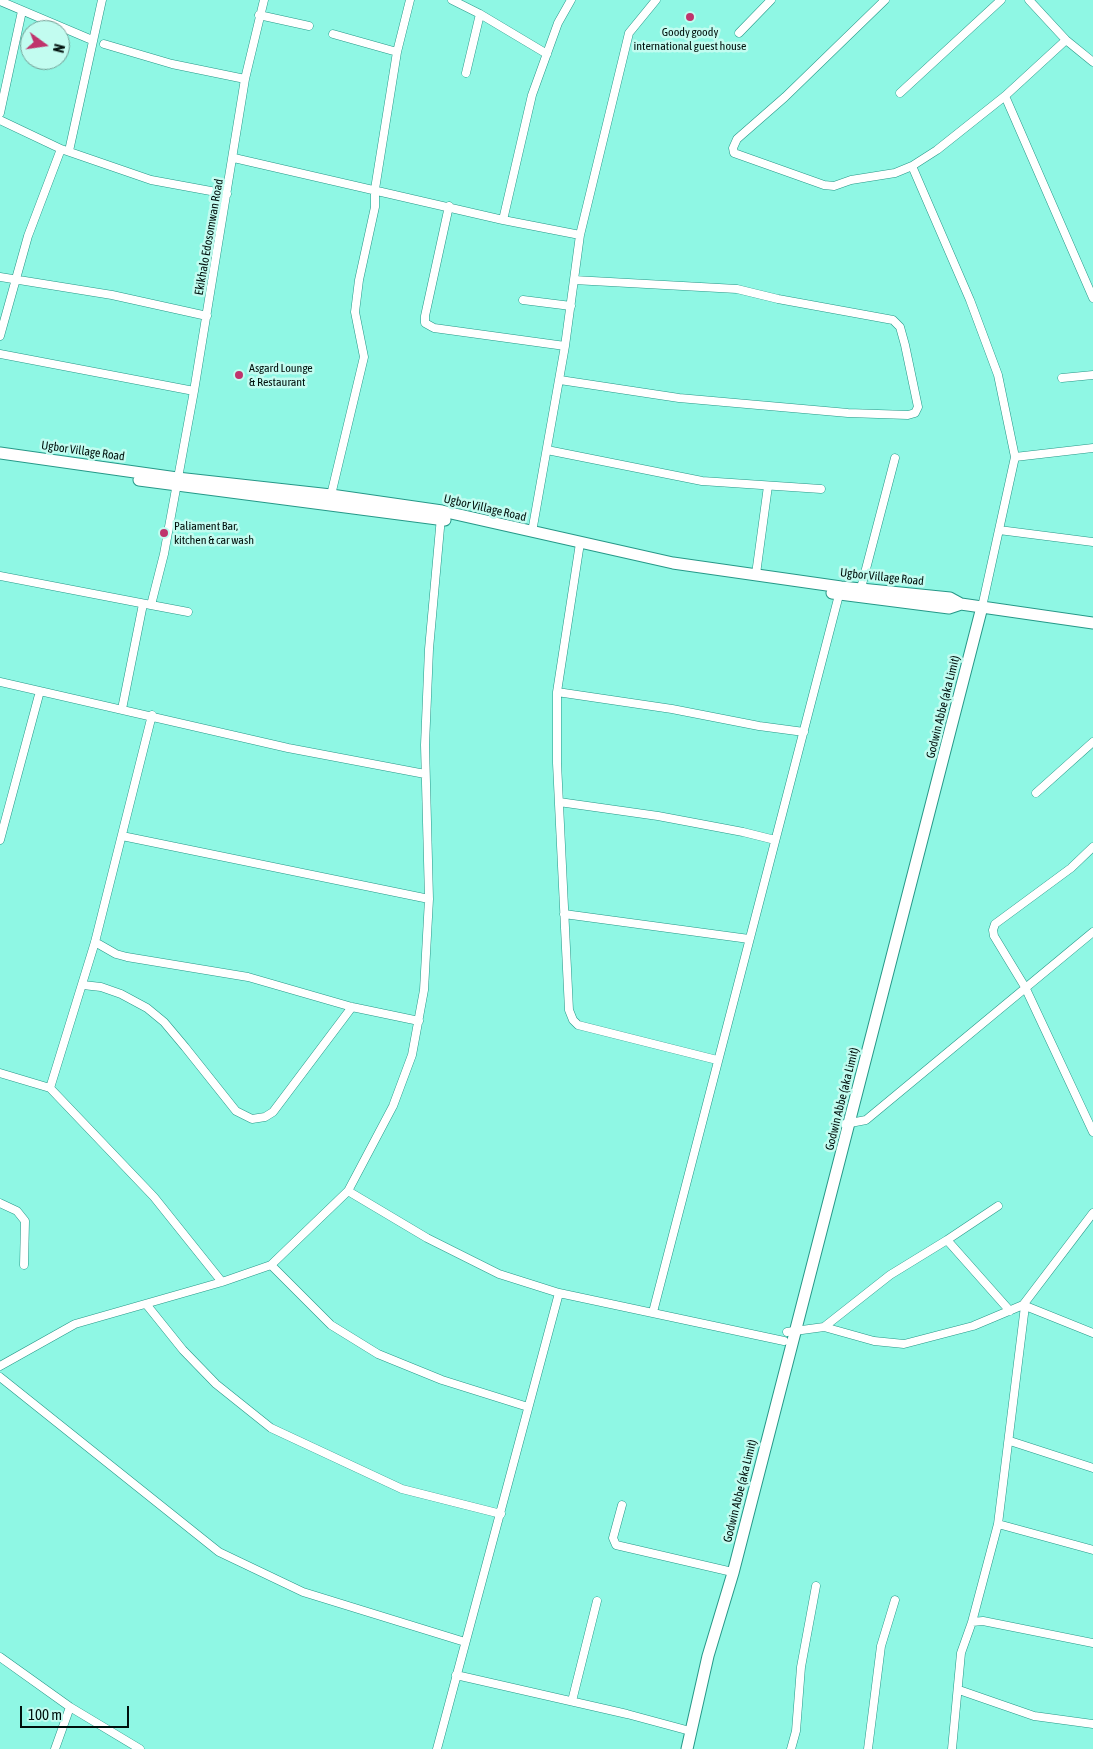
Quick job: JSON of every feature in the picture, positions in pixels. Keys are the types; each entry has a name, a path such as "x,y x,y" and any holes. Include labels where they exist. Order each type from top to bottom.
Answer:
{"street":[{"path":"0,336 28,236 65,150 102,0"},
{"name":"Ekikhalo Edosomwan Road","path":"122,709 147,604 164,554 234,158 245,79 264,0"},
{"path":"331,495 364,357 356,312 359,280 375,207 375,189 397,52 410,0"},
{"path":"452,0 480,14 547,54"},
{"path":"503,220 532,95 558,23 571,0"},
{"path":"532,532 560,380 580,235 629,33 656,0"},
{"path":"739,33 771,0"},
{"path":"885,0 738,139 733,148 734,153 824,185 834,186 851,180 895,173 912,166 937,150 1005,96 1066,40"},
{"path":"900,94 1001,0"},
{"path":"1029,0 1066,40 1093,62"},
{"path":"0,2 92,40"},
{"path":"0,113 22,11"},
{"path":"466,72 480,14"},
{"path":"259,15 309,26"},
{"path":"333,34 397,52"},
{"path":"104,44 172,64 245,79"},
{"path":"1005,96 1091,284 1093,298"},
{"path":"0,120 65,150 151,180 227,194"},
{"path":"234,158 449,206 503,220 580,235"},
{"path":"912,166 970,300 998,375 1015,457 979,607"},
{"path":"449,206 425,316 426,323 434,328 565,346"},
{"path":"0,277 112,295 207,316"},
{"path":"560,380 679,398 848,413 908,415 915,413 918,407 900,327 892,320 778,299 737,288 574,280"},
{"path":"523,300 571,306"},
{"path":"0,354 194,391"},
{"path":"1062,378 1093,375"},
{"path":"1015,457 1093,448"},
{"path":"547,450 702,481 768,486 782,485 821,490"},
{"name":"Ugbor Village Road","path":"0,453 177,482 331,495 532,532 580,547 673,563 756,574 948,608 961,604"},
{"path":"861,588 895,458"},
{"name":"Ugbor Village Road","path":"0,460 441,515 672,569 840,590 861,588 950,598 961,604 1093,623"},
{"path":"756,574 768,486"},
{"path":"0,1366 75,1324 222,1282 271,1265 348,1191 393,1106 412,1055 424,990 429,899 425,774 429,649 441,515"},
{"path":"999,530 1093,542"},
{"path":"580,547 557,692 559,802 569,1010 573,1020 578,1025 717,1060"},
{"path":"0,576 188,612"},
{"path":"653,1312 748,939 840,590"},
{"name":"Godwin Abbe (aka Limit)","path":"725,1597 728,1572 789,1334 848,1124 979,607"},
{"path":"0,682 152,715 288,748 425,774"},
{"path":"0,840 40,691"},
{"path":"557,692 672,708 759,726 804,732"},
{"path":"50,1088 95,942 152,715"},
{"path":"1036,793 1092,746"},
{"path":"559,802 658,816 775,840"},
{"path":"122,836 429,899"},
{"path":"1093,847 1071,868 995,924 993,930 994,936 1025,987 1093,1132"},
{"path":"564,914 748,939"},
{"path":"848,1124 866,1120 1093,932"},
{"path":"95,942 121,956 248,977 352,1007 419,1020"},
{"path":"83,984 101,987 121,994 147,1008 164,1022 186,1047 236,1111 252,1119 265,1117 273,1112 352,1007"},
{"path":"0,1073 50,1088 154,1197 193,1243 222,1282"},
{"path":"348,1191 427,1238 499,1274 559,1293 653,1312 789,1334 824,1327 890,1275 948,1240 998,1206"},
{"path":"0,1203 17,1211 25,1221 24,1265"},
{"path":"952,1749 961,1653 972,1622 998,1524 1010,1441 1013,1391 1024,1306 1093,1212"},
{"path":"948,1240 1010,1311"},
{"path":"271,1265 331,1325 378,1354 442,1380 528,1407"},
{"path":"438,1749 456,1675 501,1514 559,1293"},
{"path":"146,1304 196,1364 216,1384 271,1428 402,1489 501,1514"},
{"path":"824,1327 874,1342 904,1344 973,1326 1024,1306 1093,1332"},
{"name":"Godwin Abbe (aka Limit)","path":"686,1749 789,1334"},
{"path":"0,1377 219,1552 303,1592 465,1642"},
{"path":"1010,1441 1093,1468"},
{"path":"622,1505 613,1538 616,1545 728,1572"},
{"path":"998,1524 1093,1550"},
{"path":"791,1749 796,1731 801,1667 816,1586"},
{"path":"868,1749 882,1646 894,1600"},
{"path":"572,1701 597,1601"},
{"path":"972,1622 983,1621 1093,1643"},
{"path":"0,1657 70,1708 140,1749"},
{"path":"456,1675 572,1701 690,1731"},
{"path":"958,1690 1034,1716 1093,1724"},
{"path":"55,1749 70,1708"}],"place":[{"name":"Goody goody international guest house","path":"690,17"},
{"name":"Asgard Lounge & Restaurant","path":"239,375"},
{"name":"Paliament Bar, kitchen & car wash","path":"164,533"}]}
